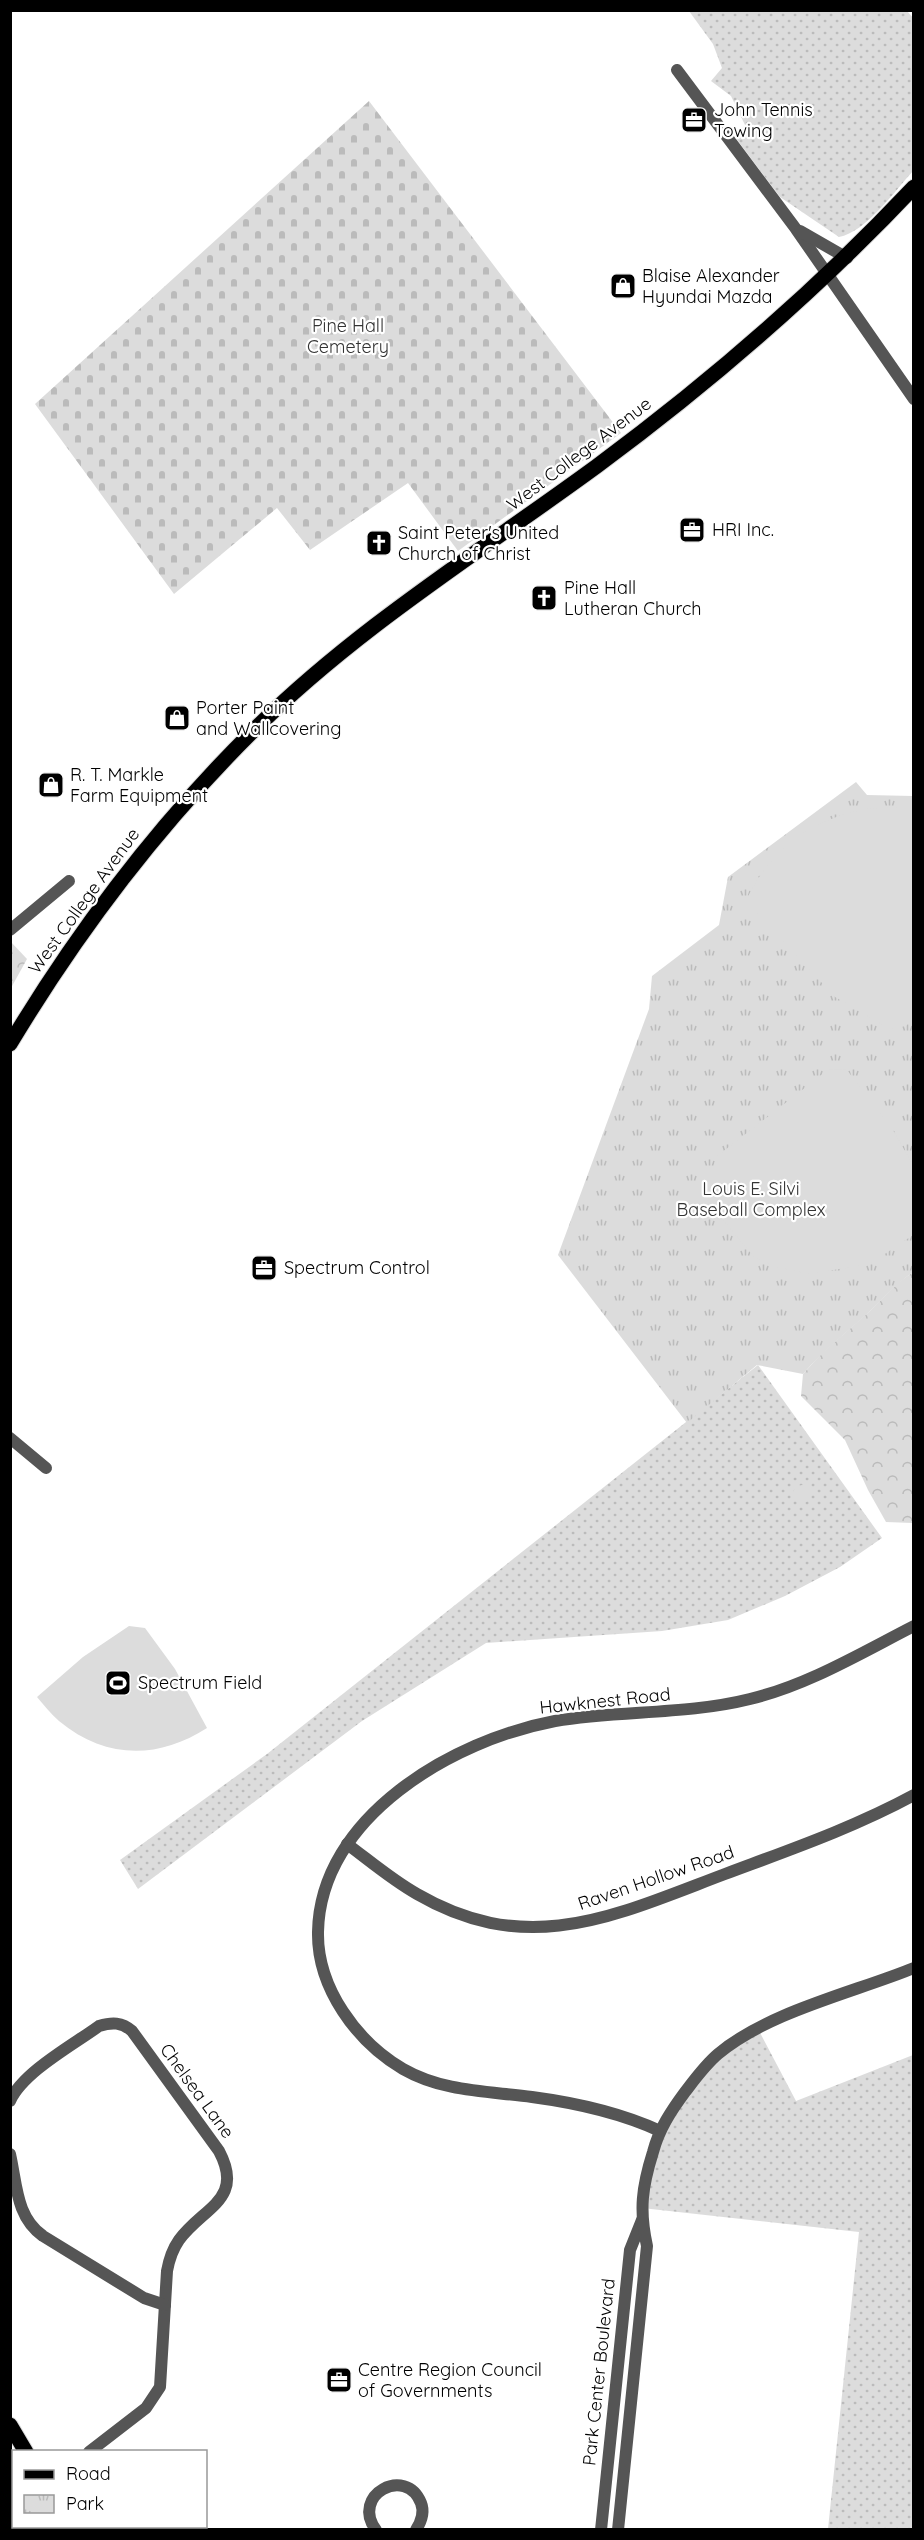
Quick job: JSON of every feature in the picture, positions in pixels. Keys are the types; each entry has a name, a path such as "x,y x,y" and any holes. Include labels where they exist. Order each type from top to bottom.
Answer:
{"main road":[{"name":"West College Avenue","path":"10,1044 56,971 119,881 195,792 254,730 330,663 409,602 684,400 847,258 914,187"},
{"path":"10,2425 25,2450"}],"street":[{"path":"677,70 796,229 914,399"},
{"path":"796,229 847,258"},
{"path":"10,930 69,881"},
{"path":"10,1438 45,1468"},
{"name":"Hawknest Road","path":"660,2131 613,2112 583,2105 443,2085 404,2070 376,2049 362,2036 338,2003 320,1958 318,1939 321,1903 332,1868 346,1844 376,1811 416,1779 446,1761 505,1734 555,1721 699,1710 754,1698 821,1673 914,1626"},
{"name":"Raven Hollow Road","path":"346,1844 417,1895 462,1915 514,1926 570,1925 602,1919 636,1908 825,1837 857,1824 914,1795"},
{"name":"Park Center Boulevard","path":"618,2529 647,2246 642,2220 645,2180 660,2131 694,2079 728,2047 776,2020 914,1968"},
{"name":"Chelsea Lane","path":"10,2102 17,2089 33,2073 99,2026 122,2024 132,2031 219,2151 228,2174 229,2181 224,2193 179,2239 173,2249 167,2271 162,2378 154,2398 146,2408 90,2450"},
{"path":"10,2154 22,2212 28,2224 43,2236 144,2298 165,2305"},
{"name":"Park Center Boulevard","path":"601,2529 630,2250 642,2220"},
{"path":"376,2529 369,2515 371,2503 382,2489 394,2485 411,2490 420,2501 422,2515 416,2529"}],"green space":[{"path":"689,11 907,11 914,19 913,171 870,219 849,234 839,237 780,197 735,137 745,125 731,96 711,81 722,68 713,44"},
{"name":"Pine Hall Cemetery","path":"369,101 621,433 458,551 408,483 310,550 277,508 174,594 35,404"},
{"name":"Louis E. Silvi Baseball Complex","path":"856,782 867,795 913,796 913,1272 803,1374 757,1365 687,1423 558,1255 649,1009 652,976 719,925 728,877"},
{"path":"892,807 913,810 914,1016 906,1026 890,1029 835,997 746,901 757,880 771,861 805,832 846,814"},
{"path":"11,942 27,959 11,988"},
{"path":"829,1069 847,1070 893,1130 913,1165 913,1235 870,1264 809,1274 777,1267 753,1256 710,1204 707,1194 716,1157"},
{"path":"913,1272 913,1523 886,1522 845,1440 801,1396 803,1374 822,1353"},
{"path":"758,1365 882,1538 840,1567 785,1596 728,1620 662,1631 486,1643 362,1721 138,1889 120,1860 267,1754"},
{"path":"802,1485 808,1488 811,1494 808,1500 802,1503 796,1500 793,1494 796,1488"},
{"name":"Spectrum Field","path":"129,1626 145,1628 175,1669 207,1728 169,1746 132,1751 113,1748 94,1743 77,1734 56,1718 37,1697 83,1657"},
{"path":"758,2029 796,2101 913,2055 913,2529 828,2529 859,2232 642,2208 655,2143 696,2077"}],"place":[{"name":"John Tennis Towing","path":"694,120"},
{"name":"Blaise Alexander Hyundai Mazda","path":"623,286"},
{"name":"HRI Inc.","path":"692,530"},
{"name":"Saint Peter's United Church of Christ","path":"379,543"},
{"name":"Pine Hall Lutheran Church","path":"544,598"},
{"name":"Porter Paint and Wallcovering","path":"177,718"},
{"name":"R. T. Markle Farm Equipment","path":"51,785"},
{"name":"Spectrum Control","path":"264,1268"},
{"name":"Spectrum Field","path":"118,1683"},
{"name":"Centre Region Council of Governments","path":"339,2380"}]}
